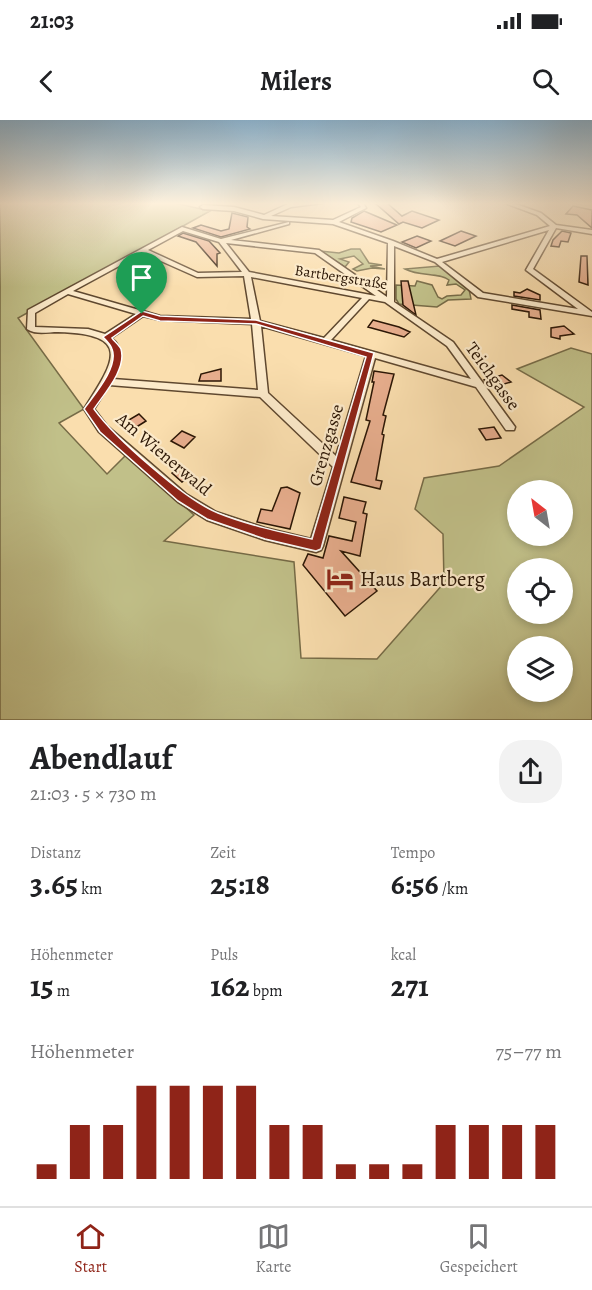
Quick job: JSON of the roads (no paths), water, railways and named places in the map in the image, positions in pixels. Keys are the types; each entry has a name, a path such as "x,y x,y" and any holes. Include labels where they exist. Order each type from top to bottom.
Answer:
{"street":[{"name":"Teichgasse","path":"142,250 178,231"},
{"name":"Teichgasse","path":"188,231 221,241 317,250 450,344 510,428"},
{"path":"258,231 221,241 247,274 256,322 263,394"},
{"path":"360,231 436,261 482,295 591,314"},
{"path":"436,261 537,231"},
{"path":"551,231 530,270 591,314 592,325"},
{"name":"Bartbergstraße","path":"142,250 196,275 247,274 391,301 391,242"},
{"path":"142,250 31,312 31,329 85,331 107,337 142,314"},
{"path":"68,292 160,318 256,322 477,384"},
{"path":"325,342 366,297"},
{"name":"Am Wienerwald","path":"107,337 116,348 117,362 108,382 89,409 103,429 182,498 212,516 265,534 316,546"},
{"name":"Grenzgasse","path":"316,546 371,355"},
{"path":"108,382 263,394 339,466"}],"place":[{"name":"Haus Bartberg","path":"340,579"}]}
